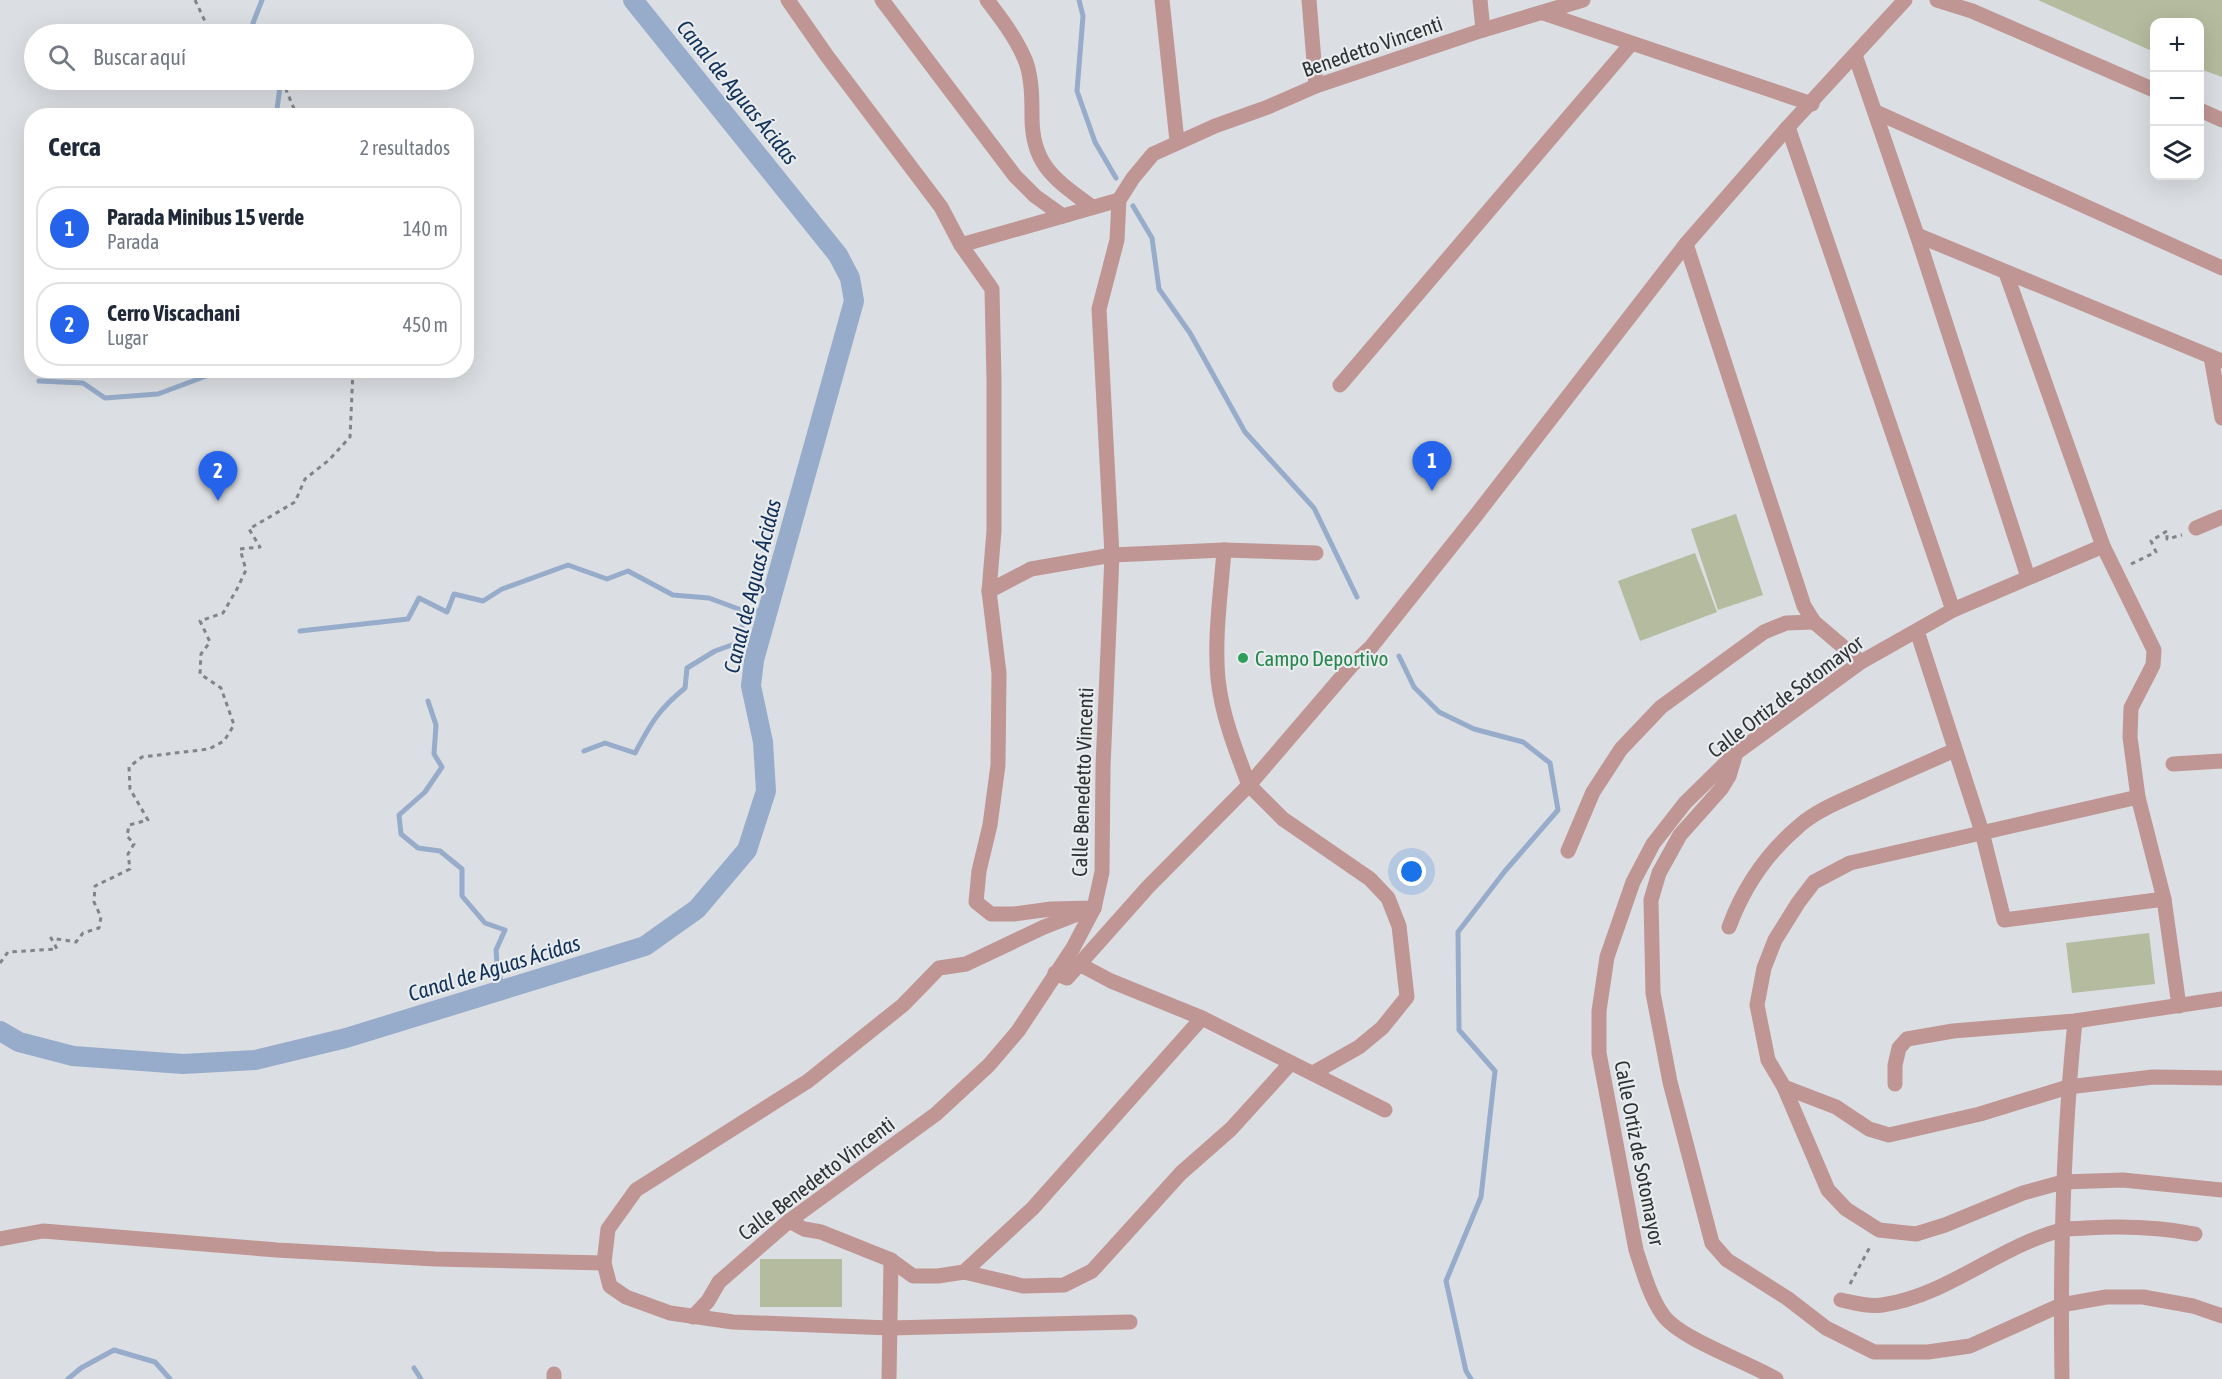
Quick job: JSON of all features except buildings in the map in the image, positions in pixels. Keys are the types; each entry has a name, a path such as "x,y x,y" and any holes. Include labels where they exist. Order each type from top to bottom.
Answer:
{"street":[{"path":"788,0 826,56 941,207 962,245 992,289 994,531 989,591 999,673 998,765 990,825 979,871 976,902 991,914 1094,908"},
{"path":"882,0 1015,176 1035,196 1063,216"},
{"path":"987,0 1013,34 1027,64 1032,100 1032,133 1038,156 1056,180 1092,207"},
{"path":"962,245 1119,200 1133,178 1153,154 1177,141 1162,0"},
{"path":"1309,0 1316,86"},
{"path":"1480,0 1483,30"},
{"name":"Benedetto Vincenti","path":"1177,141 1268,107 1316,86 1483,30 1583,0"},
{"path":"1055,974 1067,978 1148,887 1249,785 1352,665 1371,647 1686,244 1788,127 1812,104 1905,0"},
{"path":"1937,0 1972,11 2150,88"},
{"path":"1543,13 1812,104"},
{"path":"1340,385 1630,44"},
{"path":"1855,55 1917,235 2028,577"},
{"path":"1876,112 2222,268"},
{"path":"2204,112 2222,120"},
{"path":"1788,127 1953,610"},
{"name":"Calle Benedetto Vincenti","path":"693,1317 708,1301 719,1282 789,1221 936,1114 989,1065 1018,1031 1073,948 1094,908 1102,872 1103,767 1112,555 1099,309 1117,240 1119,200"},
{"path":"1917,235 2217,359 2222,418"},
{"path":"1686,244 1804,606 1814,622 1861,662"},
{"path":"2006,273 2103,546 2154,650 2152,665 2131,708 2130,737 2138,797 2164,899 2179,1006"},
{"path":"2196,528 2222,517"},
{"name":"Calle Ortiz de Sotomayor","path":"1776,1379 1677,1330 1663,1315 1644,1275 1636,1250 1599,1053 1599,1011 1607,957 1633,882 1653,844 1685,803 1736,753 1861,662 1953,610 2103,546"},
{"path":"989,591 1031,569 1112,555 1224,550 1316,553"},
{"path":"1224,550 1217,646 1218,680 1228,728 1249,785 1283,819 1370,879 1388,898 1399,926 1407,997 1382,1028 1359,1047 1313,1073"},
{"path":"1568,851 1593,792 1621,749 1661,707 1764,632 1786,624 1814,622"},
{"path":"1917,631 1982,832 2004,920 2164,899"},
{"path":"1729,927 1736,909 1758,871 1776,848 1800,825 1826,808 1955,750"},
{"path":"1736,753 1729,776 1721,789 1680,835 1659,873 1651,900 1653,993 1670,1082 1712,1243 1727,1260 1787,1299 1826,1328 1874,1352 1928,1352 1970,1347 2061,1305 2106,1297 2143,1297 2193,1306 2222,1316"},
{"path":"2173,764 2222,761"},
{"path":"2138,797 1850,863 1814,882 1775,940 1764,968 1757,1005 1768,1060 1784,1087 1828,1190 1846,1209 1879,1230 1916,1234 1945,1225 2023,1193 2063,1182 2123,1180 2222,1190"},
{"path":"1094,908 1044,927 966,964 939,968 903,1005 808,1081 636,1190 608,1229 604,1263 610,1286 626,1297 670,1313 733,1323 890,1328 1130,1322"},
{"path":"1079,964 1121,986 1202,1018 1385,1110"},
{"path":"1895,1084 1895,1065 1899,1048 1907,1039 1953,1031 2075,1021 2222,999"},
{"path":"964,1272 1033,1208 1202,1018"},
{"path":"2062,1379 2061,1230 2068,1087 2075,1021"},
{"path":"789,1221 804,1229 821,1232 891,1260 913,1276 938,1276 964,1272 1023,1286 1064,1285 1092,1271 1181,1173 1231,1129 1290,1064"},
{"path":"1784,1087 1836,1107 1869,1129 1889,1135 1980,1114 2068,1087 2153,1077 2222,1078"},
{"path":"1841,1300 1862,1305 1881,1305 1912,1297 1945,1284 2021,1245 2061,1230 2107,1227 2155,1228 2195,1234"},
{"path":"0,1239 43,1231 277,1250 435,1259 604,1263"},
{"path":"889,1379 891,1260"}],"path":[{"path":"195,0 206,24"},
{"path":"286,90 294,108"},
{"path":"0,963 8,952 57,948 51,938 76,942 83,933 99,928 101,916 94,902 95,886 130,869 128,854 134,844 127,836 129,825 148,820 130,789 129,767 142,757 209,749 224,741 234,725 221,688 200,674 201,654 210,642 200,621 223,613 237,589 246,570 240,549 260,547 249,529 295,502 305,479 329,460 350,437 353,378"},
{"path":"2115,572 2156,552 2151,541 2167,531 2167,538 2196,528"},
{"path":"1841,1300 1879,1230"}],"green space":[{"path":"2038,0 2222,0 2222,77 2204,70 2204,18 2150,18 2150,50"},
{"path":"1736,514 1763,595 1718,610 1691,529"},
{"path":"1695,553 1717,612 1640,641 1618,581"},
{"path":"2149,933 2155,984 2072,993 2066,943"},
{"path":"760,1259 842,1259 842,1307 760,1307"}],"waterway":[{"path":"253,24 262,0"},
{"name":"Canal de Aguas Ácidas","path":"0,1031 19,1042 73,1056 183,1064 255,1060 346,1038 645,946 697,909 747,850 766,791 763,742 751,686 754,660 854,301 850,278 838,255 633,0"},
{"path":"1079,0 1083,16 1077,91 1095,142 1116,178"},
{"path":"277,108 280,90"},
{"path":"1133,206 1152,238 1159,289 1190,333 1245,432 1314,508 1357,597"},
{"path":"39,381 83,383 105,398 158,394 201,378"},
{"path":"300,631 408,619 419,598 447,612 454,594 483,601 502,589 568,565 607,579 628,571 673,595 709,598 744,611 768,611"},
{"path":"584,751 605,743 635,753 656,717 685,688 687,668 715,651 740,642 744,611"},
{"path":"1399,656 1414,687 1439,712 1474,729 1523,742 1550,763 1558,810 1505,871 1458,932 1459,1030 1495,1071 1481,1197 1446,1281 1466,1371 1471,1379"},
{"path":"428,701 436,725 434,754 442,767 425,792 399,815 401,834 418,848 440,851 462,869 462,896 485,923 505,930 496,950 503,990"},
{"path":"68,1379 81,1368 114,1350 155,1362 170,1379"},
{"path":"414,1368 421,1379"}],"place":[{"name":"Parada Minibus 15 verde","path":"1432,491"},
{"name":"Cerro Viscachani","path":"218,501"},
{"name":"Campo Deportivo","path":"1243,658"}]}
